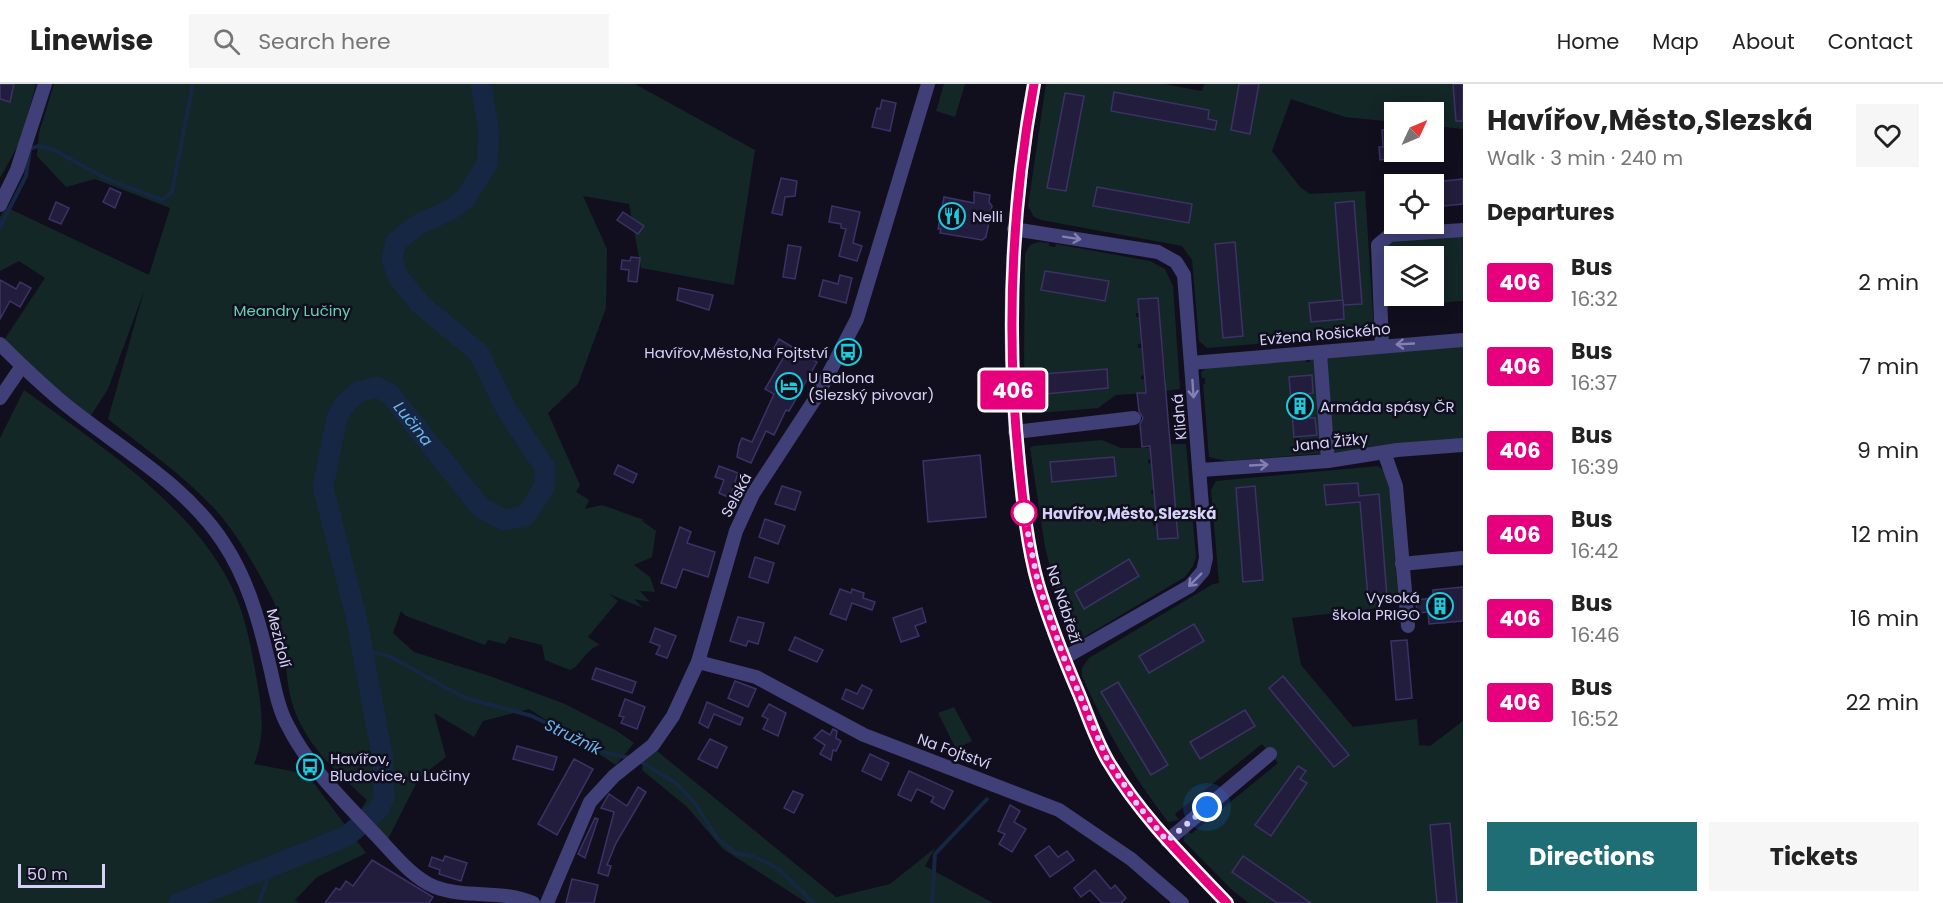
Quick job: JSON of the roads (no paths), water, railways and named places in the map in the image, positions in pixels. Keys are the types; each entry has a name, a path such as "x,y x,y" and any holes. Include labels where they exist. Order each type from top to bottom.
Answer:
{"street":[{"path":"0,205 17,170 45,84"},
{"name":"Selská","path":"547,903 587,807 598,792 653,745 668,726 698,662 736,531 753,494 817,396 857,319 928,84"},
{"name":"Na Nábřeží","path":"1034,84 1024,136 1014,229 1010,326 1015,432 1024,516 1038,583 1064,658 1107,759 1137,804 1167,841 1227,903"},
{"name":"Klidná","path":"1014,229 1158,252 1176,262 1184,275 1201,470 1206,558 1203,572 1190,586 1064,658"},
{"path":"1382,345 1378,245 1381,240 1390,235 1463,230"},
{"name":"Evžena Rošického","path":"1191,363 1382,345 1463,340"},
{"name":"Mezidolí","path":"0,344 60,400 125,448 196,507 223,541 249,590 259,618 278,702 288,728 312,764 389,849 414,873 435,887 457,892 504,895 533,903"},
{"path":"1320,352 1329,461"},
{"path":"0,398 22,366"},
{"path":"1015,432 1134,418"},
{"name":"Jana Žižky","path":"1201,470 1329,461 1384,452 1463,445"},
{"path":"1384,452 1396,486 1408,626"},
{"path":"1402,564 1463,558"},
{"name":"Na Fojtství","path":"698,662 756,677 864,735 1059,810 1131,859 1182,903"},
{"path":"1167,841 1270,754"}],"waterway":[{"path":"0,227 26,176 30,149 38,146 52,149 107,179 162,200 172,192 193,84"},
{"name":"Lučina","path":"179,903 347,836 379,809 384,797 383,760 356,616 323,487 337,417 344,405 358,392 377,387 390,394 481,508 504,520 525,516 545,486 545,468 505,407 479,353 420,304 398,277 392,259 396,242 417,225 450,210 465,199 487,164 489,133 481,84"},
{"name":"Stružník","path":"362,650 389,656 465,698 532,716 607,753 630,758"},
{"name":"Stružník","path":"638,760 676,783 695,803 717,838 735,853 755,857 777,868 814,903"},
{"path":"932,903 935,854 987,799"},
{"path":"259,903 272,867"}],"place":[{"name":"Nelli","path":"952,216"},
{"name":"Havířov,Město,Na Fojtství","path":"848,352"},
{"name":"U Balona (Slezský pivovar)","path":"789,386"},
{"name":"Armáda spásy ČR","path":"1300,406"},
{"name":"Havířov,Město,Slezská","path":"1024,513"},
{"name":"Vysoká škola PRIGO","path":"1440,606"},
{"name":"Havířov, Bludovice, u Lučiny","path":"310,767"}],"park label":[{"name":"Meandry Lučiny","path":"292,310"}]}
